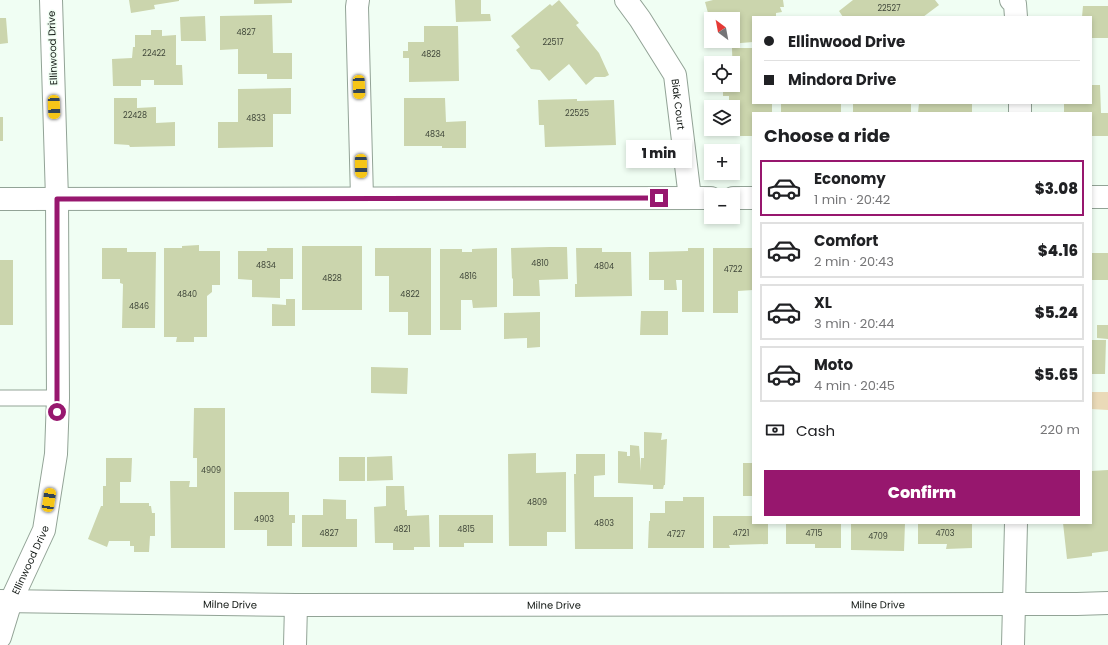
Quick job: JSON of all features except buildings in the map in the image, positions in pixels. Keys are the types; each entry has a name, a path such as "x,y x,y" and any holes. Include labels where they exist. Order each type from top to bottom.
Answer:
{"street":[{"name":"Ellinwood Drive","path":"0,637 5,601 44,530 56,454 58,398 57,199 51,0"},
{"path":"358,0 362,198"},
{"name":"Biak Court","path":"626,0 640,18 675,75 701,198"},
{"path":"1011,0 1014,4 1016,16"},
{"path":"1092,197 1108,197"},
{"path":"0,199 701,198"},
{"path":"740,198 752,198"},
{"path":"1013,645 1016,524"},
{"name":"Milne Drive","path":"5,601 296,605 1108,603"},
{"path":"295,645 296,605"}],"lane":[{"path":"0,398 58,398"}],"shaded area":[{"path":"1092,392 1108,392 1108,410 1092,409"}],"route":[{"path":"57,412 57,199 659,198"}]}
